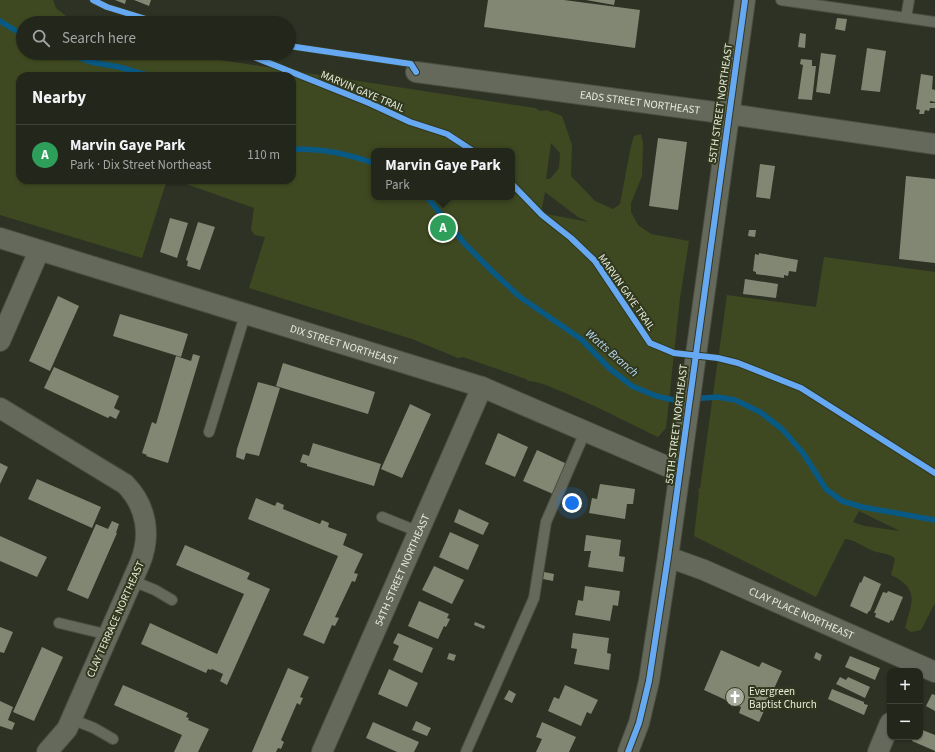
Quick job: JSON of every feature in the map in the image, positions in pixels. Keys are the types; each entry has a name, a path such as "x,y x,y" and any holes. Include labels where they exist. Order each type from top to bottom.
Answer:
{"street":[{"name":"55TH STREET NORTHEAST","path":"628,752 639,723 648,690 680,472 694,360 745,0"},
{"name":"EADS STREET NORTHEAST","path":"416,72 729,114 935,144"},
{"name":"DIX STREET NORTHEAST","path":"0,238 245,315 482,387 680,472"},
{"path":"0,341 39,251"},
{"name":"54TH STREET NORTHEAST","path":"322,752 482,387"},
{"name":"CLAY TERRACE NORTHEAST","path":"0,408 115,477 130,489 145,518 146,531 144,552 133,581 67,729 48,752"},
{"name":"CLAY PLACE NORTHEAST","path":"668,557 704,570 914,667 935,672"},
{"path":"878,752 887,730"}],"lane":[{"path":"781,0 935,22"},
{"path":"906,18 909,0"},
{"path":"209,432 245,315"},
{"path":"466,752 534,598 546,522 585,432"},
{"path":"382,517 419,532"},
{"path":"133,581 155,590 172,600"},
{"path":"59,623 109,635"},
{"path":"71,719 94,728 113,739"}],"green space":[{"path":"0,0 53,0 56,8 66,16 16,16 16,60 221,60 535,108 540,111 546,110 562,116 572,145 571,176 595,201 613,209 620,204 634,136 641,134 643,143 642,176 631,203 631,212 638,225 651,234 689,241 680,298 666,428 658,437 591,404 537,382 528,381 463,357 458,358 412,339 249,288 265,237 255,235 251,230 254,208 186,184 296,184 296,72 16,72 16,184 166,184 142,258 0,215","holes":["551,143 560,153 559,168 550,179 546,179","545,192 578,217 589,222 541,213"]},
{"path":"824,257 935,272 935,603 921,630 911,632 905,628 912,597 906,586 900,580 891,575 895,559 890,555 874,551 845,539 816,597 694,536 699,493 698,489 700,488 727,295 816,307","holes":["859,511 900,531 864,526 853,522"]}],"building":[{"path":"115,0 126,0 125,4"},
{"path":"134,0 151,0 149,6"},
{"path":"488,0 564,0 640,10 635,48 484,27"},
{"path":"586,0 615,0 614,5"},
{"path":"837,18 847,19 845,31 835,29"},
{"path":"800,33 806,34 805,48 798,47"},
{"path":"867,48 886,51 880,92 861,90"},
{"path":"821,53 836,55 830,94 816,92"},
{"path":"801,59 812,60 812,66 816,66 812,100 798,99 803,65 800,64"},
{"path":"921,74 933,76 932,89 935,90 935,102 930,101 930,103 935,103 935,108 930,108 929,111 925,110 924,114 919,114 920,110 916,109"},
{"path":"658,138 687,142 678,210 649,206"},
{"path":"760,164 775,166 770,199 756,197"},
{"path":"906,176 935,179 935,263 899,259"},
{"path":"170,218 188,223 177,258 160,252"},
{"path":"198,222 215,227 200,270 187,266 188,261 186,260"},
{"path":"749,230 756,230 755,237 748,236"},
{"path":"759,253 798,260 796,272 789,271 788,276 784,275 784,278 756,274 756,272 753,271 755,254 759,255"},
{"path":"745,279 778,284 776,298 743,294"},
{"path":"58,296 79,306 50,371 29,361"},
{"path":"120,314 188,334 181,357 113,336"},
{"path":"193,354 200,356 168,463 146,456 147,455 142,453 152,422 156,424 176,356 191,361"},
{"path":"283,363 375,392 368,414 276,386"},
{"path":"54,367 119,396 114,408 120,411 116,419 110,416 108,418 44,388"},
{"path":"258,382 280,388 259,456 246,453 244,460 236,457 237,449"},
{"path":"410,404 431,414 402,478 381,469"},
{"path":"498,433 528,447 515,477 485,464"},
{"path":"313,443 381,464 374,486 307,466 307,464 300,462 303,454 309,456"},
{"path":"537,450 567,464 553,494 523,481"},
{"path":"0,463 8,467 0,484"},
{"path":"37,479 101,507 92,528 28,499"},
{"path":"600,484 635,489 633,504 627,504 625,519 589,513 592,498 597,499"},
{"path":"256,498 275,506 277,502 284,505 283,509 320,524 322,520 329,523 328,527 347,534 343,545 363,554 354,573 358,574 355,582 352,581 335,617 339,618 335,626 332,625 324,644 303,635 338,556 248,519"},
{"path":"459,509 489,523 483,535 454,522"},
{"path":"112,521 119,524 117,533 88,599 67,590 96,524 108,529"},
{"path":"450,532 479,545 468,570 439,557"},
{"path":"586,535 621,540 619,556 625,557 623,572 588,567 591,551 584,551"},
{"path":"0,536 47,557 37,577 0,561"},
{"path":"185,545 250,573 247,579 270,589 227,685 220,681 223,674 212,669 208,669 206,673 141,644 150,623 217,654 244,594 176,565"},
{"path":"434,566 464,580 452,604 422,590"},
{"path":"544,572 554,574 553,581 543,579"},
{"path":"864,576 881,584 870,611 867,614 850,606"},
{"path":"585,586 620,591 618,606 613,605 610,621 575,615 578,600 583,601"},
{"path":"888,591 903,597 893,621 891,620 889,623 875,617 876,613 874,613 883,592 887,593"},
{"path":"419,601 449,614 447,618 450,619 446,627 444,626 438,639 408,626"},
{"path":"475,622 485,626 484,629 474,625"},
{"path":"0,627 13,632 4,653 0,652"},
{"path":"398,633 433,648 422,673 393,660 399,646 393,643"},
{"path":"573,633 609,638 607,653 611,654 609,670 574,664 577,649 571,648"},
{"path":"42,647 63,657 34,721 13,712"},
{"path":"721,650 759,667 762,662 782,671 759,722 739,713 741,707 704,690"},
{"path":"816,652 822,655 820,661 814,658"},
{"path":"449,653 456,655 454,661 447,659"},
{"path":"850,656 880,668 875,680 845,667"},
{"path":"288,668 309,677 300,697 303,698 300,705 297,703 281,740 284,742 281,749 278,748 276,752 252,752"},
{"path":"389,669 418,683 407,707 378,694"},
{"path":"840,677 846,680 848,677 870,687 865,698 836,684"},
{"path":"123,685 188,713 186,717 189,718 188,720 209,729 198,752 174,752 182,735 114,705"},
{"path":"565,685 598,700 591,714 587,712 581,726 548,711 554,697 559,699"},
{"path":"832,689 868,705 864,715 828,699"},
{"path":"509,690 516,694 512,703 504,699"},
{"path":"932,694 935,695 935,711 926,706"},
{"path":"0,701 13,707 8,720 15,723 12,730 0,726"},
{"path":"416,721 431,728 427,736 412,730"},
{"path":"373,722 419,742 414,752 397,752 366,738"},
{"path":"542,722 576,737 569,752 536,752 542,739 536,737"},
{"path":"923,730 935,735 935,751 912,741 923,740"}],"waterway":[{"name":"Watts Branch","path":"0,21 16,31"},
{"name":"Watts Branch","path":"85,60 136,72"},
{"name":"Watts Branch","path":"296,149 334,152 371,162"},
{"name":"Watts Branch","path":"429,200 465,244 520,297 581,339 609,368 632,386 656,396 674,400 718,397 735,400 760,412 782,429 803,453 826,489 842,501 862,507 935,520"}],"cycle path":[{"path":"93,0 107,7 136,16"},
{"path":"628,752 639,723 649,681 668,557 745,0"},
{"path":"296,47 411,64 416,72"},
{"name":"MARVIN GAYE TRAIL","path":"262,60 292,72"},
{"name":"MARVIN GAYE TRAIL","path":"296,74 369,103 410,122 447,134 468,148"},
{"name":"MARVIN GAYE TRAIL","path":"515,187 542,215 571,238 595,261 650,343 674,353 718,358 738,363 801,388 935,473"}],"place":[{"name":"Marvin Gaye Park","path":"443,228"},
{"name":"Evergreen Baptist Church","path":"735,697"}]}
